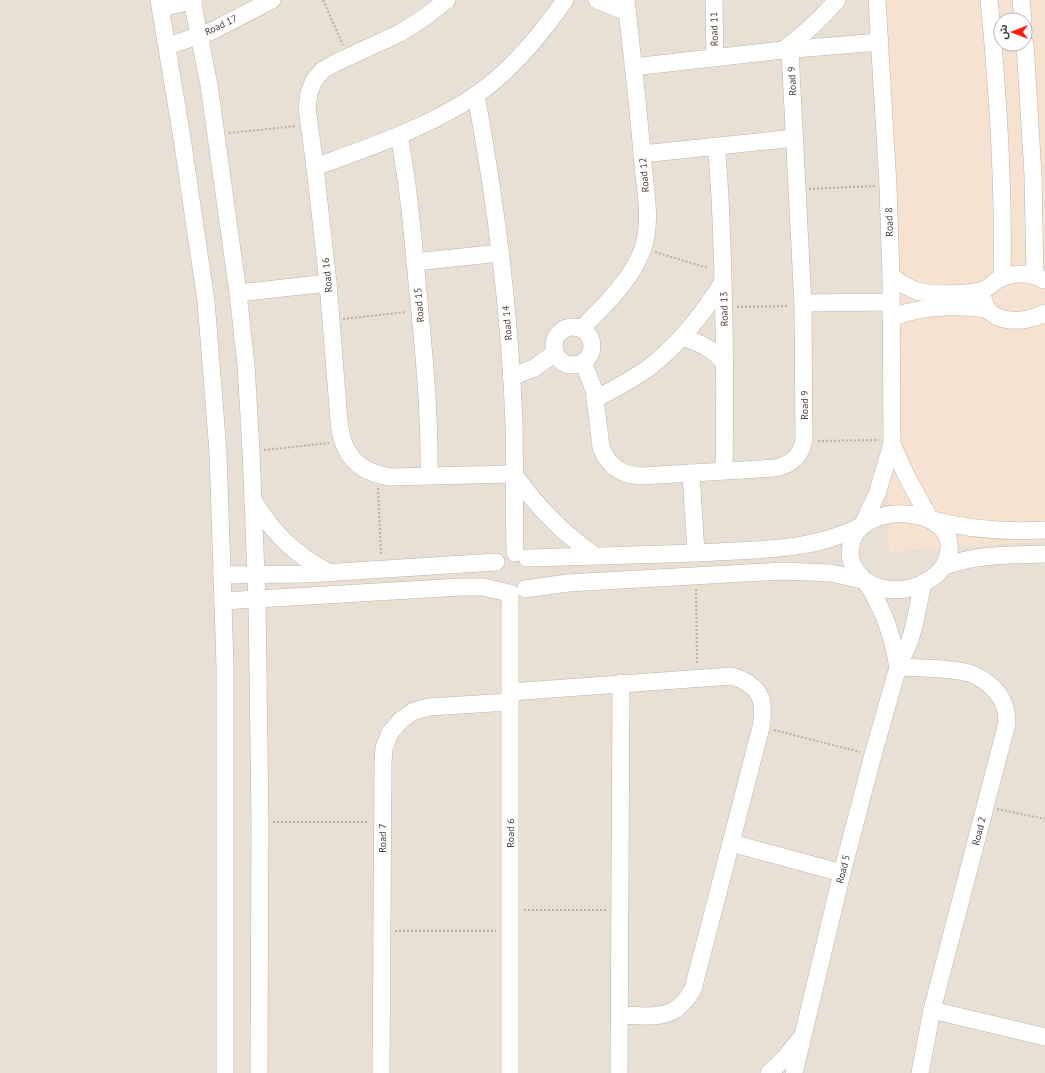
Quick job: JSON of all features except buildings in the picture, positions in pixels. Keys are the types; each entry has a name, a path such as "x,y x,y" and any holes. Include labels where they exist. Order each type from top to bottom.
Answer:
{"street":[{"path":"225,1073 225,665 218,452 206,301 193,206 160,4 193,0 216,134 238,293 246,365 257,600 260,822 259,1073"},
{"name":"Road 17","path":"168,46 212,31 272,0"},
{"name":"Road 16","path":"447,0 425,17 400,33 323,70 314,80 308,93 307,108 328,283 339,421 342,442 348,454 356,464 377,475 390,477 514,474"},
{"path":"546,0 554,16"},
{"path":"315,167 399,136 434,119 476,95 498,78 518,59 537,38 564,0"},
{"path":"597,0 627,6"},
{"name":"Road 11","path":"714,0 715,58"},
{"path":"786,50 826,14 838,0"},
{"name":"Road 8","path":"861,526 877,494 892,442 891,276 888,186 877,0"},
{"path":"989,0 1000,142 1002,278"},
{"path":"1021,0 1022,12"},
{"name":"Road 12","path":"581,329 622,286 634,268 643,249 647,226 642,154 627,6"},
{"path":"633,67 786,50 880,42"},
{"name":"Road 9","path":"583,362 591,380 601,447 609,463 623,474 632,476 783,466 791,463 798,457 804,441 803,304 795,138 786,50"},
{"path":"891,276 904,285 919,292 927,293 974,292 987,288 1002,278 1015,274 1040,278 1025,52"},
{"name":"Road 14","path":"476,95 500,253 511,377 514,423 514,474 521,556"},
{"name":"Road 15","path":"399,136 407,186 420,310 429,412 430,476"},
{"path":"642,154 795,138"},
{"name":"Road 13","path":"716,146 720,188 724,308 724,471"},
{"path":"415,262 500,253"},
{"path":"595,399 650,366 682,338 697,321 723,277"},
{"path":"238,293 328,283"},
{"path":"987,288 984,299 987,309"},
{"path":"803,304 891,310 966,307 987,309 999,317 1016,321 1033,319 1045,314"},
{"path":"568,327 581,329 589,337 591,342 590,354 583,362 576,365 563,363 555,353 554,346 558,334 568,327"},
{"path":"682,338 692,340 706,346 718,355 725,363"},
{"path":"511,377 534,368 555,353"},
{"name":"Road 8","path":"892,442 906,475 931,520"},
{"path":"691,473 696,553"},
{"path":"514,474 532,499 558,527 594,556"},
{"path":"253,498 262,514 284,542 307,560 328,572"},
{"path":"521,556 532,566 533,576 529,586 513,591 497,585 493,576 493,571 496,562 504,555 594,556 696,553 805,546 828,540 872,520 895,514 913,515 976,529 1026,531 1045,530"},
{"path":"223,601 461,587 483,587 513,591 558,584 799,571 831,573 864,581 879,588 894,590 923,584 943,567 949,554 949,541 943,529 931,520"},
{"path":"861,526 852,541 850,551 851,562 864,581"},
{"path":"943,567 971,559 1045,554"},
{"path":"222,575 381,570 496,562"},
{"name":"Road 5","path":"864,581 882,608 898,667"},
{"name":"Road 5","path":"794,1073 842,874 873,755 898,667 910,640 923,584"},
{"name":"Road 6","path":"510,1073 510,697 513,591"},
{"name":"Road 2","path":"898,667 954,671 971,674 987,682 999,694 1006,708 1007,723 932,1010 920,1073"},
{"name":"Road 7","path":"381,1073 383,763 384,748 390,733 401,720 414,711 429,707 621,683 732,676 744,680 754,688 761,699 764,712 693,989 686,1001 676,1010 662,1015 620,1015"},
{"path":"619,1073 621,683"},
{"path":"731,843 842,874"},
{"path":"932,1010 1045,1036"},
{"path":"769,1073 783,1060 802,1038"}],"path":[{"path":"323,0 348,57"},
{"path":"216,134 309,125"},
{"path":"798,190 888,186"},
{"path":"643,249 723,277"},
{"path":"724,308 803,304"},
{"path":"331,320 420,310"},
{"path":"804,441 892,442"},
{"path":"251,451 342,442"},
{"path":"377,475 381,570"},
{"path":"696,576 698,678"},
{"path":"761,727 873,755"},
{"path":"985,806 1045,819"},
{"path":"260,822 382,822"},
{"path":"510,910 620,910"},
{"path":"381,931 510,931"}],"shaded area":[{"path":"0,0 1045,0 1045,1073 0,1073"},
{"path":"869,0 1045,0 1045,541 889,552 880,118"}]}
